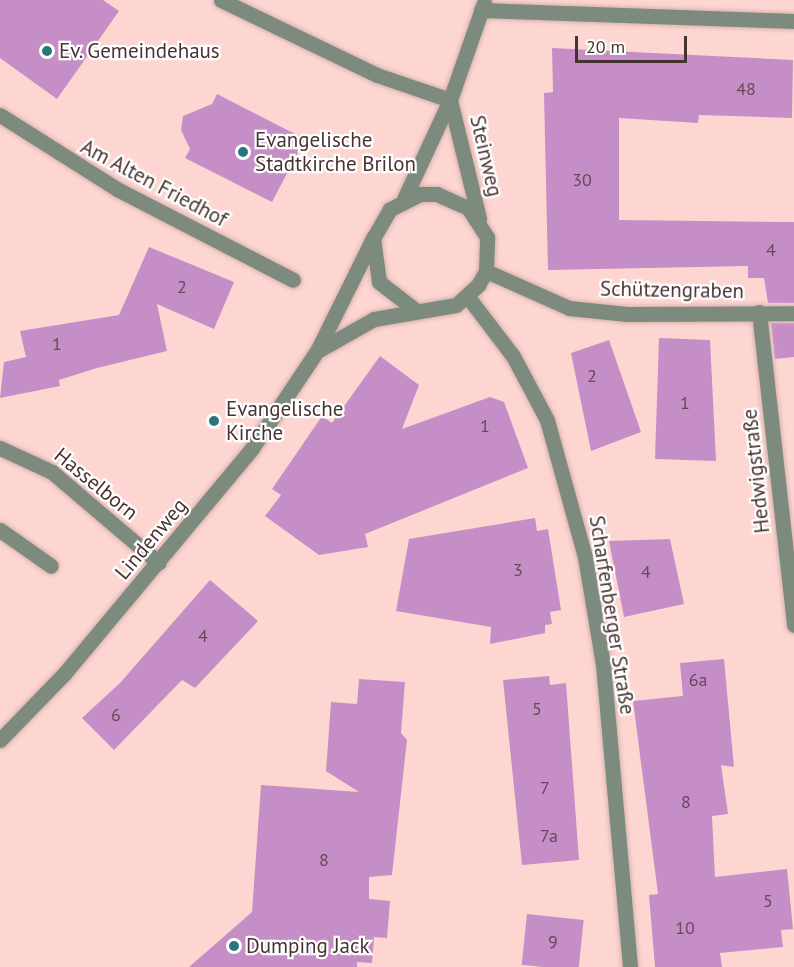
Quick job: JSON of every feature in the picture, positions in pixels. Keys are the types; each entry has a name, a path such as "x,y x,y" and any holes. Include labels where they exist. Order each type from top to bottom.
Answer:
{"street":[{"path":"221,0 377,75 450,100"},
{"path":"483,5 794,21"},
{"name":"Steinweg","path":"404,199 450,100 483,5"},
{"name":"Steinweg","path":"450,100 480,221"},
{"name":"Am Alten Friedhof","path":"0,116 117,189 293,280"},
{"path":"437,194 454,199 480,221 488,245 486,271 468,297 443,309 414,309 379,282 373,238 379,222 404,199 437,194"},
{"name":"Lindenweg","path":"0,740 159,563 252,448 317,351 373,238"},
{"name":"Schützengraben","path":"486,271 569,308 627,314 794,313"},
{"name":"Scharfenberger Straße","path":"468,297 513,356 547,420 585,557 603,664 630,967"},
{"name":"Lindenweg","path":"317,351 366,323 414,309"},
{"name":"Hedwigstraße","path":"759,312 794,625"},
{"name":"Hasselborn","path":"0,448 52,472 159,563"},
{"path":"0,530 51,566"}],"building":[{"name":"Ev. Gemeindehaus","path":"0,0 103,0 119,11 57,99 0,58"},
{"path":"552,48 793,60 792,118 699,115 698,123 619,118 619,220 794,222 794,303 768,303 764,278 748,278 748,266 548,270 544,93 553,92"},
{"name":"Evangelische Stadtkirche Brilon","path":"217,94 305,139 272,202 185,158 190,149 181,130 183,116 212,104"},
{"path":"149,247 234,282 214,329 157,304 167,351 59,380 60,386 0,398 4,362 26,357 20,331 119,315"},
{"path":"771,323 794,323 794,357 775,359"},
{"path":"659,338 710,340 716,461 655,459"},
{"path":"609,340 641,432 591,451 571,353"},
{"path":"380,356 419,385 402,429 490,397 504,402 528,468 365,534 368,547 319,555 265,516 281,495 272,489 322,416 332,423"},
{"path":"535,518 537,531 548,529 561,610 550,612 552,624 545,625 545,633 490,644 491,627 396,611 409,539"},
{"path":"670,539 684,604 624,617 609,541"},
{"path":"210,580 258,621 195,688 182,680 114,750 82,718 120,683"},
{"path":"724,659 734,767 721,765 728,814 712,816 715,877 787,869 793,929 781,930 783,947 720,953 722,967 655,967 649,895 658,894 633,701 683,696 680,663"},
{"path":"549,676 550,685 566,683 579,860 522,865 503,680"},
{"path":"359,679 405,682 401,733 407,740 392,875 369,877 369,899 390,901 387,938 374,937 372,963 357,962 357,967 189,967 252,912 261,785 359,792 326,771 331,702 357,704"},
{"path":"527,914 584,920 579,967 522,965"}],"place":[{"name":"Ev. Gemeindehaus","path":"47,51"},
{"name":"Evangelische Stadtkirche Brilon","path":"243,152"},
{"name":"Evangelische Kirche","path":"214,421"},
{"name":"Dumping Jack","path":"234,946"}]}
